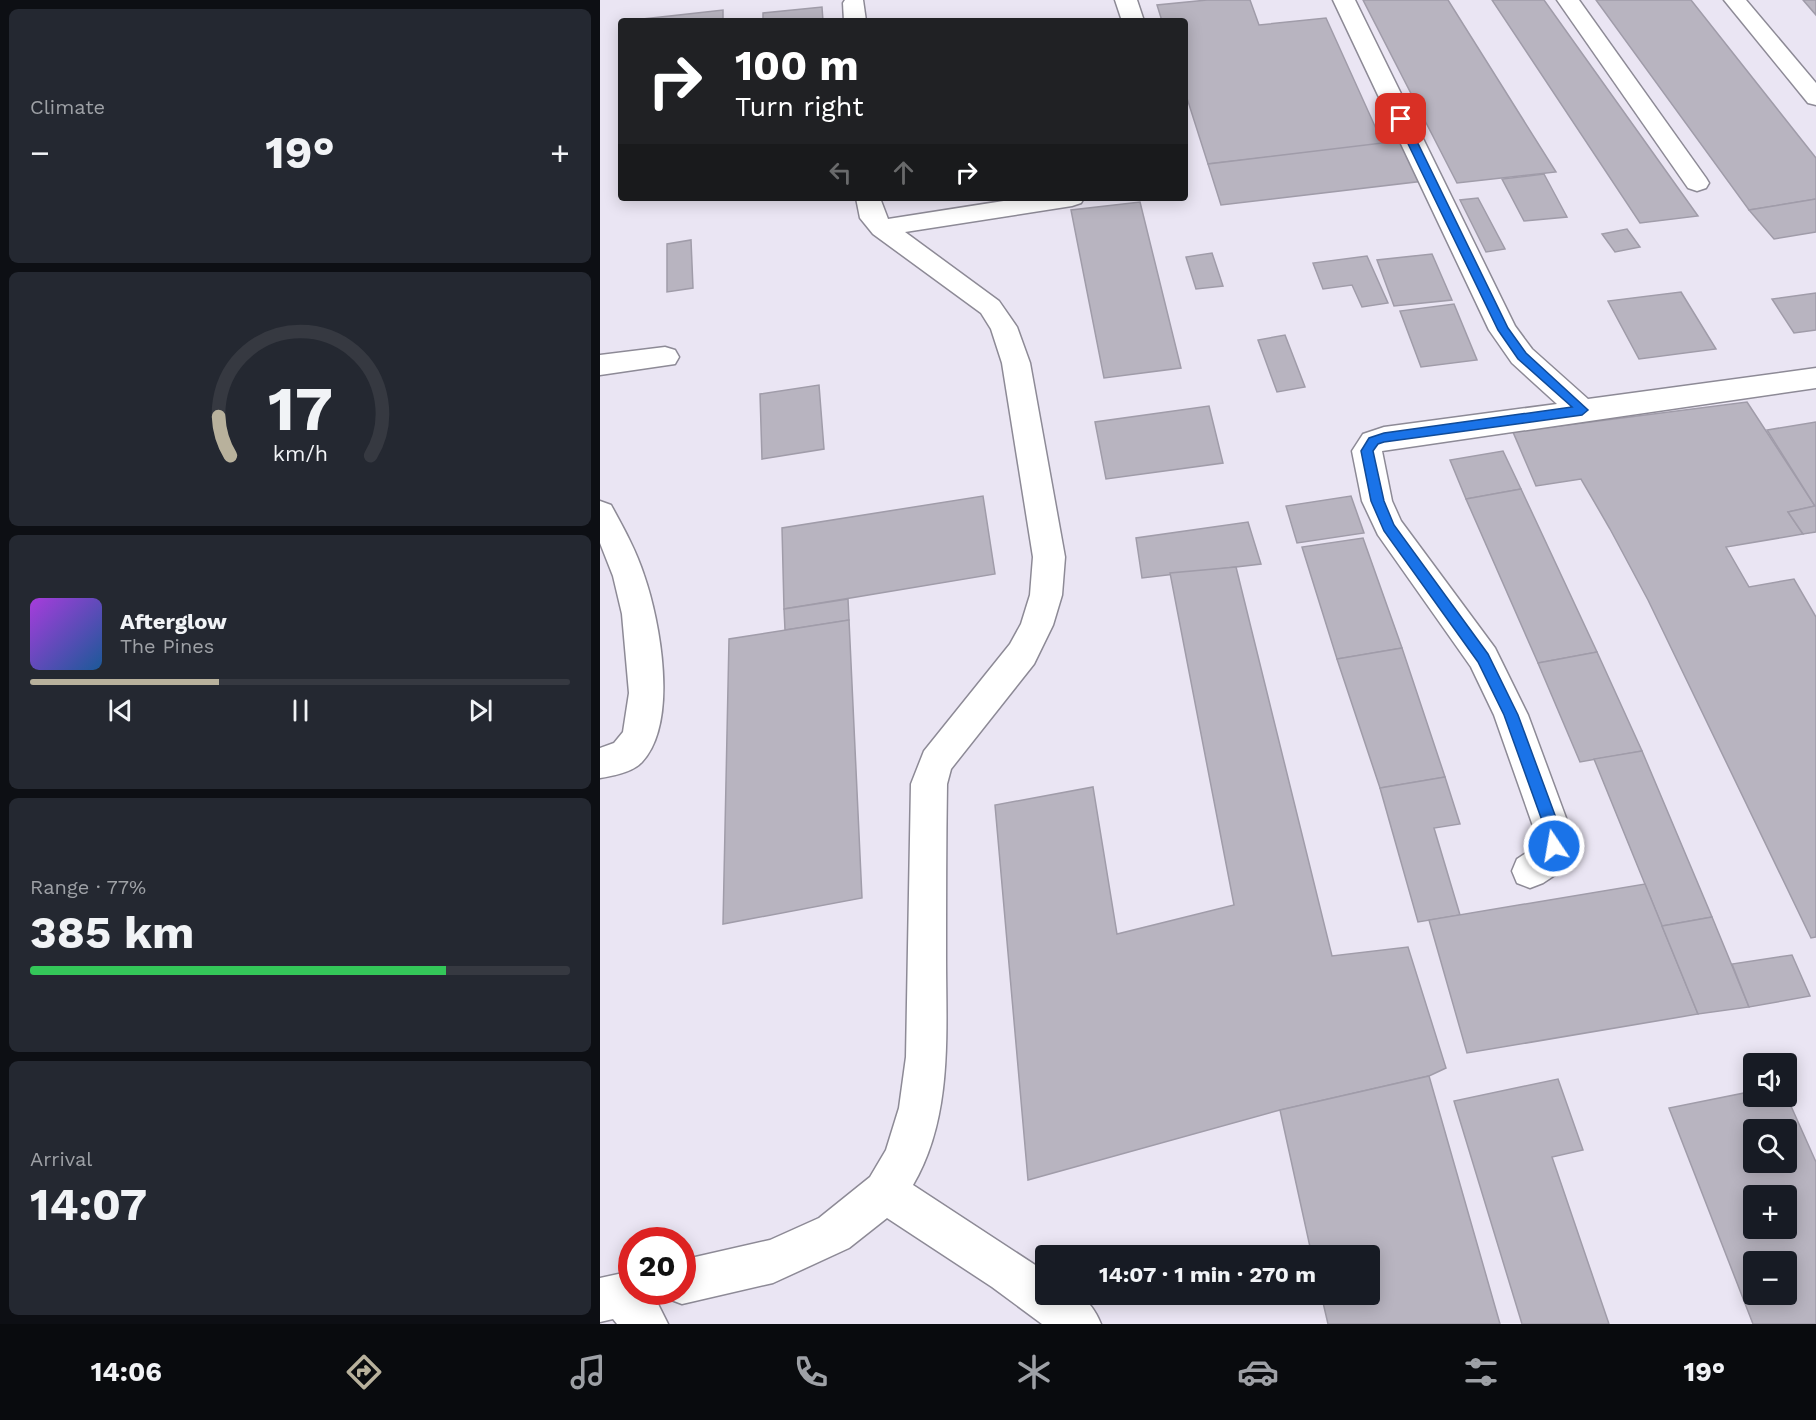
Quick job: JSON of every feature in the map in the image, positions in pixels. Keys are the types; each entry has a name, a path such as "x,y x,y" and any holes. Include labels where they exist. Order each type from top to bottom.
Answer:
{"lane":[{"path":"1126,0 1132,18"},
{"path":"1344,0 1503,330 1522,356 1582,410"},
{"path":"1568,0 1697,183"},
{"path":"1735,0 1816,99"},
{"path":"875,213 1033,201"},
{"path":"696,1279 773,1261 834,1233 885,1192 904,1160 920,1108 927,1058 929,784 936,762 955,735 1002,682 1027,645 1037,625 1046,595 1049,557 1016,363 1004,327 990,307 875,213"},
{"path":"600,365 665,357"},
{"path":"1530,872 1548,859 1554,846 1551,826 1511,715 1483,658 1389,528 1377,501 1367,451 1373,441 1384,438 1816,378"},
{"path":"600,513 628,573 637,601 644,648 645,684 644,715 640,734 631,750 615,760 600,763"},
{"path":"885,1192 1008,1271 1079,1324"}],"building":[{"path":"1207,0 1250,0 1259,25 1326,18 1383,144 1208,164 1188,101 1188,18 1161,18 1157,5"},
{"path":"1363,0 1448,0 1556,172 1457,183"},
{"path":"1492,0 1544,0 1698,216 1640,223"},
{"path":"1596,0 1691,0 1816,158 1816,199 1749,210"},
{"path":"1803,0 1816,0 1816,15"},
{"path":"822,7 823,18 763,18 763,13"},
{"path":"723,10 723,18 652,18"},
{"path":"1407,140 1424,181 1221,205 1208,164"},
{"path":"1544,174 1567,217 1524,221 1502,179"},
{"path":"1478,198 1505,249 1486,252 1460,200"},
{"path":"1816,199 1816,232 1774,239 1749,210"},
{"path":"1140,202 1181,368 1104,378 1071,210"},
{"path":"1627,229 1640,247 1615,252 1602,234"},
{"path":"691,240 693,288 667,292 667,244"},
{"path":"1212,253 1223,286 1196,289 1186,257"},
{"path":"1432,254 1452,300 1394,306 1377,260"},
{"path":"1367,256 1388,303 1362,307 1352,285 1323,289 1313,263"},
{"path":"1681,292 1716,349 1639,359 1608,301"},
{"path":"1816,293 1816,330 1794,333 1772,299"},
{"path":"1454,304 1477,360 1421,367 1400,311"},
{"path":"1285,335 1305,387 1277,392 1258,340"},
{"path":"819,385 824,449 762,459 760,394"},
{"path":"1747,402 1815,506 1788,512 1803,534 1726,547 1749,587 1794,579 1816,617 1816,937 1811,938 1648,600 1581,479 1536,486 1513,432"},
{"path":"1209,406 1223,463 1106,479 1095,422"},
{"path":"1816,422 1816,532 1803,534 1788,512 1815,506 1767,430"},
{"path":"1503,451 1521,489 1466,499 1450,460"},
{"path":"1521,489 1597,652 1538,663 1466,499"},
{"path":"983,496 995,574 784,609 782,528"},
{"path":"1351,496 1364,533 1297,543 1286,506"},
{"path":"1248,522 1261,564 1142,578 1136,538"},
{"path":"1363,538 1402,648 1337,659 1302,547"},
{"path":"1236,567 1332,956 1408,947 1446,1068 1429,1076 1280,1110 1028,1180 995,805 1093,787 1117,934 1234,905 1170,573"},
{"path":"848,599 849,620 785,630 784,609"},
{"path":"849,620 862,898 723,924 729,639"},
{"path":"1402,648 1445,777 1380,788 1337,659"},
{"path":"1597,652 1642,751 1580,762 1538,663"},
{"path":"1642,751 1712,917 1662,926 1594,759"},
{"path":"1445,777 1460,824 1434,828 1460,915 1418,922 1380,788"},
{"path":"1645,884 1698,1014 1467,1053 1429,920"},
{"path":"1712,917 1749,1007 1698,1014 1662,926"},
{"path":"1792,955 1810,996 1749,1007 1732,964"},
{"path":"1429,1076 1500,1324 1328,1324 1324,1305 1380,1305 1380,1245 1310,1245 1280,1110"},
{"path":"1558,1079 1583,1150 1552,1157 1609,1324 1522,1324 1454,1101"},
{"path":"1743,1093 1743,1107 1791,1107 1797,1119 1743,1119 1743,1173 1797,1173 1797,1120 1816,1162 1816,1324 1753,1324 1746,1305 1797,1305 1797,1251 1743,1251 1743,1298 1669,1108"}],"route":[{"path":"1401,119 1503,330 1522,356 1582,410 1384,438 1373,441 1367,451 1377,501 1389,528 1483,658 1511,715 1551,826 1554,846"}]}
